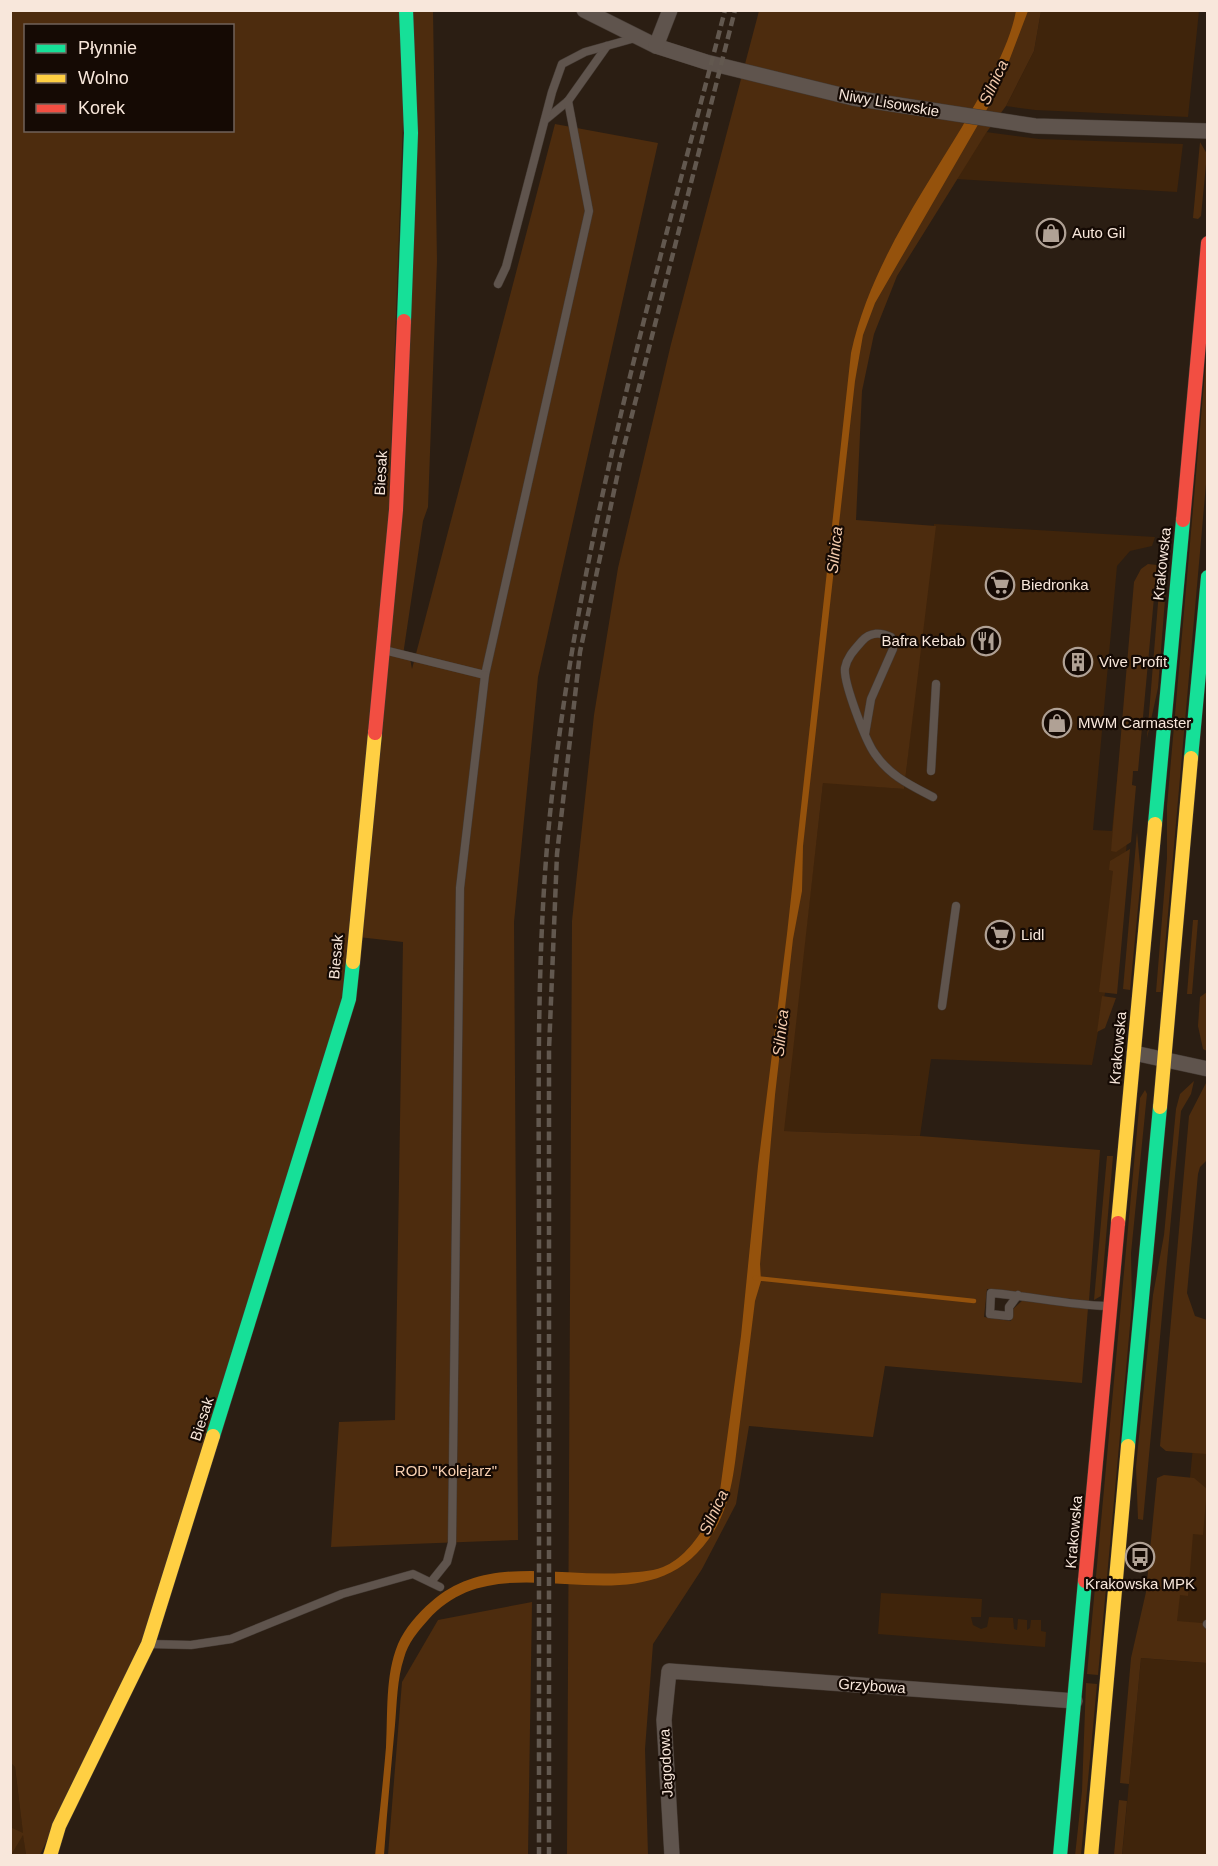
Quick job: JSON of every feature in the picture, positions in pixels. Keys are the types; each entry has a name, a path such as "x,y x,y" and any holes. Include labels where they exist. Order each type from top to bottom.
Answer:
{"main road":[{"name":"Biesak","path":"50,1856 59,1826 148,1644 349,999 396,510 411,133 406,10"},
{"name":"Krakowska","path":"1060,1856 1208,243"},
{"path":"1091,1856 1208,577"}],"street":[{"name":"Niwy Lisowskie","path":"584,10 656,46 767,79 965,117 1035,126 1208,131"},
{"path":"656,46 670,10"},
{"path":"1134,1053 1208,1069"},
{"name":"Grzybowa","path":"669,1671 1075,1701"},
{"name":"Jagodowa","path":"669,1671 664,1720 672,1856"}],"lane":[{"path":"498,284 506,267 562,64 585,52 637,38"},
{"path":"545,121 568,101 607,46"},
{"path":"431,1582 447,1562 452,1543 460,888 484,675 590,211 568,101"},
{"path":"865,734 871,699 893,649 891,637 880,632 866,637 851,653 844,669 855,711 865,734 874,753 896,778 933,797"},
{"path":"381,650 484,675"},
{"path":"931,771 936,684"},
{"path":"942,1006 956,906"},
{"path":"1018,1295 1111,1306"},
{"path":"148,1644 191,1645 231,1640 304,1608 371,1584 413,1574 440,1587"}],"shaded area":[{"path":"1041,11 1199,11 1188,117 1035,110 1006,106 1034,51"},
{"path":"986,132 1039,139 1183,144 1177,192 956,179"},
{"path":"934,524 1155,537 1152,546 1130,551 1117,566 1093,830 1112,831 1118,770 1133,771 1122,899 1092,1065 931,1059 920,1136 783,1131 823,782 904,789"},
{"path":"1193,1447 1207,1449 1207,1661 1172,1659"},
{"path":"881,1593 982,1599 981,1617 971,1617 973,1625 981,1629 987,1627 989,1617 1013,1618 1014,1629 1017,1630 1018,1619 1027,1620 1027,1630 1030,1628 1031,1620 1041,1620 1041,1631 1046,1632 1045,1647 878,1634"},
{"path":"1141,1658 1207,1663 1207,1855 1122,1856"},
{"path":"10,1762 15,1767 26,1855 11,1855"}],"green space":[{"name":"ROD \"Kolejarz\"","path":"11,11 400,11 404,95 383,671 412,11 433,11 437,261 428,507 423,521 403,655 410,658 412,669 555,124 658,143 538,677 514,922 518,1540 331,1547 339,1422 395,1420 403,942 358,937 344,998 143,1638 40,1855 26,1855 23,1835 11,1855 10,1827 23,1833 15,1767 10,1762"},
{"path":"759,11 1041,11 1034,51 1006,106 986,133 897,276 874,334 862,391 856,520 936,526 904,789 823,783 784,1131 920,1136 1100,1150 1089,1301 987,1289 984,1317 1011,1321 1013,1309 1023,1300 1088,1308 1082,1383 885,1366 873,1437 749,1426 736,1504 702,1569 653,1644 645,1749 648,1855 567,1856 572,921 594,715 618,568 671,344"},
{"path":"1200,142 1207,154 1201,216 1198,219 1193,218"},
{"path":"1207,349 1207,473 1161,992 1156,992 1167,858 1167,806"},
{"path":"1148,564 1157,565 1138,771 1133,771 1132,785 1136,786 1131,842 1116,852 1111,851 1134,582 1141,569"},
{"path":"1161,566 1167,574 1158,688 1147,738"},
{"path":"1137,832 1141,877 1130,990 1123,989"},
{"path":"1130,849 1117,994 1099,992 1113,871 1109,870 1110,861"},
{"path":"1193,920 1198,920 1192,994 1187,994"},
{"path":"1207,992 1207,1051 1203,1049 1198,1026 1200,997"},
{"path":"1102,996 1116,998 1105,1028 1097,1032"},
{"path":"1194,1081 1191,1094 1181,1111 1143,1520 1138,1519 1136,1467 1153,1295 1164,1235 1176,1109 1180,1094"},
{"path":"1206,1083 1207,1160 1200,1167 1198,1174 1187,1293 1195,1316 1207,1320 1207,1454 1166,1451 1160,1446 1189,1116"},
{"path":"1145,1090 1147,1094 1131,1253 1132,1304 1098,1675 1087,1674 1140,1098"},
{"path":"1107,1156 1113,1156 1101,1296 1094,1300"},
{"path":"1164,1475 1194,1478 1207,1489 1203,1535 1193,1534 1188,1596 1180,1595 1177,1621 1202,1623 1207,1631 1207,1663 1141,1658 1129,1784 1120,1783 1131,1658 1146,1592 1157,1478"},
{"path":"532,1602 528,1855 388,1855 402,1682 438,1620"},
{"path":"1086,1683 1097,1684 1081,1855 1075,1856 1082,1791"},
{"path":"1119,1800 1127,1801 1122,1855 1114,1855"}],"water":[{"name":"Silnica","path":"1016,11 1028,11 998,90 875,303 863,335 855,381 803,846 802,891 793,939 775,1095 760,1264 761,1281 755,1301 735,1464 726,1505 714,1531 685,1564 651,1580 613,1585 495,1584 460,1595 428,1620 411,1642 402,1666 384,1855 375,1856 391,1669 401,1638 421,1611 452,1587 475,1578 498,1573 548,1571 623,1573 663,1567 690,1547 710,1518 719,1498 741,1336 758,1166 787,934 851,353 859,322 883,264 994,70 1007,41"}],"pier":[{"path":"534,1568 555,1568 555,1586 534,1586"}],"waterway":[{"path":"755,1278 974,1301"}],"railway":[{"path":"539,1856 539,1070 541,953 548,836 567,680 604,487 650,296 725,10"},
{"path":"549,1856 549,1050 557,854 580,652 621,458 735,10"}],"traffic: fast":[{"path":"404,321 411,133 406,10"},
{"path":"1155,824 1183,520"},
{"path":"1191,758 1208,577"},
{"path":"213,1436 349,999 353,962"},
{"path":"1128,1446 1160,1107"},
{"path":"1060,1856 1085,1581"}],"traffic: slow":[{"path":"353,962 375,733"},
{"path":"1160,1107 1191,758"},
{"path":"1118,1223 1155,824"},
{"path":"50,1856 59,1826 148,1644 213,1436"},
{"path":"1091,1856 1128,1446"}],"traffic: jam":[{"path":"1183,520 1208,243"},
{"path":"375,733 396,510 404,321"},
{"path":"1085,1581 1118,1223"}],"place":[{"name":"Auto Gil","path":"1051,233"},
{"name":"Biedronka","path":"1000,585"},
{"name":"Bafra Kebab","path":"986,641"},
{"name":"Vive Profit","path":"1078,662"},
{"name":"MWM Carmaster","path":"1057,723"},
{"name":"Lidl","path":"1000,935"},
{"name":"Krakowska MPK","path":"1140,1557"}]}
